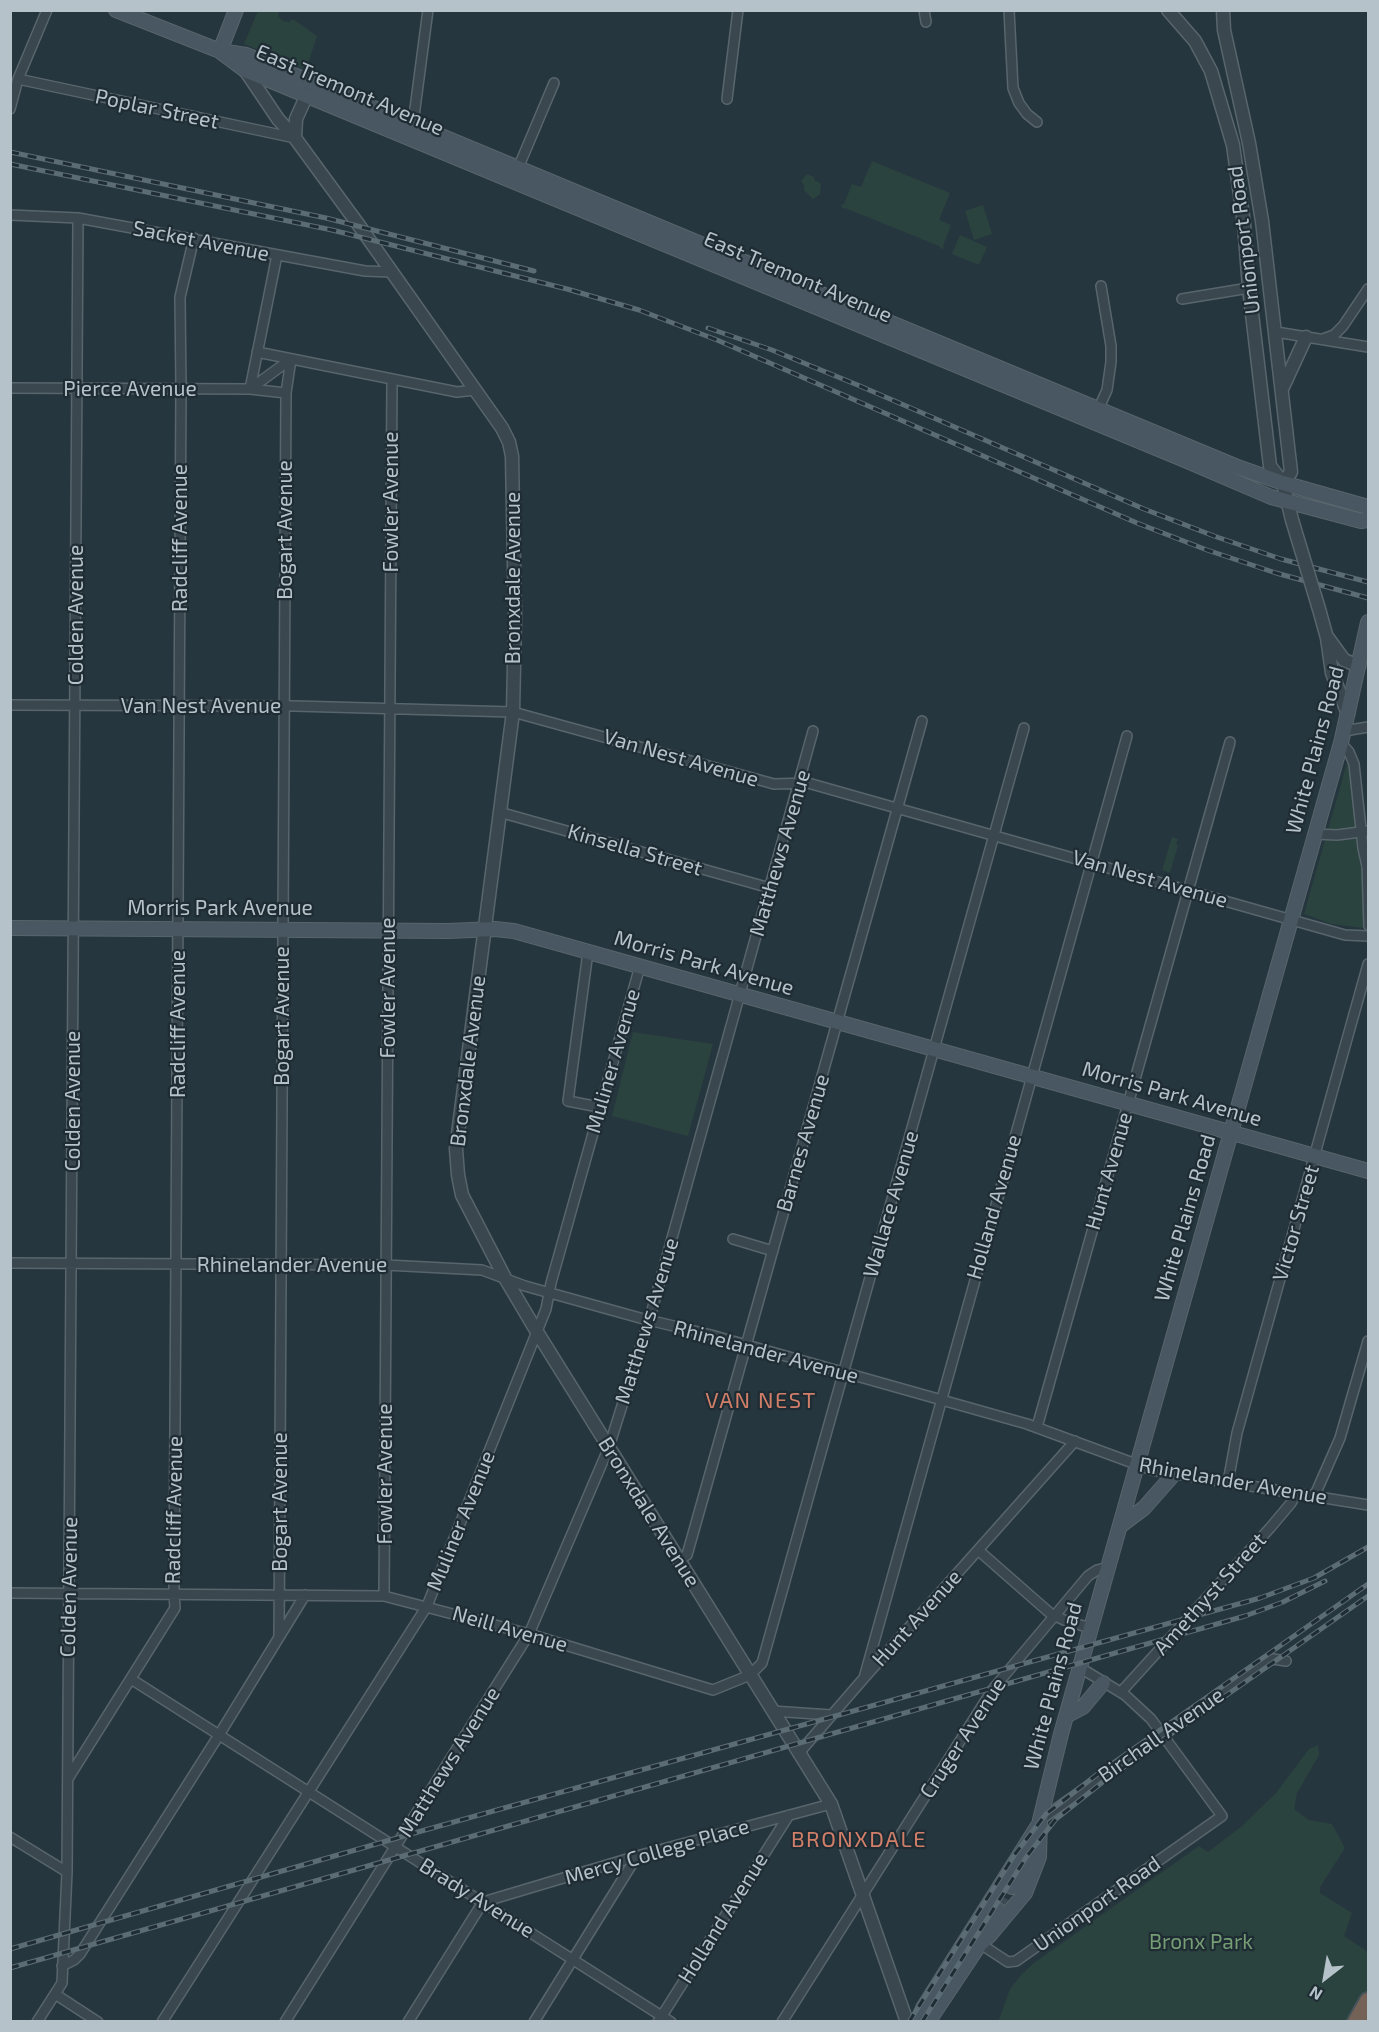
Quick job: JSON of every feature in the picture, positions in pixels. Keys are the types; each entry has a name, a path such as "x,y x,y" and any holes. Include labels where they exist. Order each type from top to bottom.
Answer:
{"highway":[{"path":"1356,2022 1368,2001"}],"main road":[{"name":"East Tremont Avenue","path":"116,10 220,51 246,55 309,89 1095,416 1271,498 1361,521 1368,520"},
{"path":"220,51 236,10"},
{"name":"East Tremont Avenue","path":"220,51 245,70 309,89"},
{"name":"East Tremont Avenue","path":"1095,416 1283,483 1368,507"},
{"name":"White Plains Road","path":"1012,1887 1028,1863 1040,1826 1079,1667 1342,737 1368,622"},
{"name":"Morris Park Avenue","path":"10,928 514,931 1368,1171"},
{"path":"1120,1526 1144,1508 1174,1474"},
{"path":"1066,1716 1083,1707 1104,1683"},
{"name":"White Plains Road","path":"928,2022 977,1940 1040,1826"},
{"name":"White Plains Road","path":"977,1940 990,1935 1024,1893 1039,1857 1040,1826"},
{"name":"White Plains Road","path":"918,2022 923,2008 998,1910"}],"street":[{"path":"10,109 18,79 47,10"},
{"path":"408,130 414,116 428,10"},
{"path":"727,99 738,10"},
{"path":"924,10 926,22"},
{"path":"1009,10 1013,88 1019,103 1038,122"},
{"name":"Unionport Road","path":"1168,10 1194,41 1211,71 1233,146 1244,224 1249,288 1270,466 1283,483 1327,638 1332,673 1348,714"},
{"name":"Unionport Road","path":"1223,10 1224,34 1249,143 1263,221 1291,472 1283,483"},
{"name":"Bronxdale Avenue","path":"245,70 278,119 295,138 358,224 475,390 506,435 512,456 515,618 513,712 457,1158 462,1195 505,1278 537,1332 831,1804 907,2022"},
{"name":"Poplar Street","path":"18,79 295,138"},
{"path":"516,175 554,83"},
{"path":"295,138 296,119 309,89"},
{"path":"1233,146 1249,143"},
{"name":"Sacket Avenue","path":"10,215 78,218 365,271 391,272"},
{"name":"Colden Avenue","path":"55,1994 62,1983 67,1872 78,218"},
{"name":"Radcliff Avenue","path":"68,1779 175,1608 180,297 194,238"},
{"path":"250,389 277,255"},
{"path":"1095,416 1107,390 1111,363 1111,346 1101,286"},
{"path":"1182,299 1249,288"},
{"path":"1321,340 1338,332 1368,289"},
{"path":"1276,332 1368,347"},
{"path":"1281,390 1306,337"},
{"path":"257,352 457,392 475,390"},
{"path":"250,389 291,359"},
{"name":"Bogart Avenue","path":"279,1637 286,393 291,359"},
{"name":"Fowler Avenue","path":"384,1596 392,380"},
{"name":"Pierce Avenue","path":"10,388 250,389 286,393"},
{"name":"Unionport Road","path":"1327,638 1344,660 1359,666"},
{"name":"Van Nest Avenue","path":"10,705 389,707 513,712 771,783 782,785 808,783 1351,936 1368,936"},
{"name":"Barnes Avenue","path":"679,1560 687,1555 922,721"},
{"path":"1368,727 1342,737 1354,764 1365,831 1368,926"},
{"name":"Wallace Avenue","path":"750,1675 762,1663 1024,728"},
{"name":"Matthews Avenue","path":"285,2022 529,1634 609,1447 649,1320 813,731"},
{"name":"Holland Avenue","path":"864,1678 1030,1076 1127,736"},
{"name":"Hunt Avenue","path":"1037,1427 1230,742"},
{"name":"Kinsella Street","path":"500,812 770,888"},
{"path":"1315,834 1337,835 1365,831"},
{"path":"588,952 567,1101 599,1107"},
{"name":"Victor Street","path":"1228,1482 1237,1432 1368,964"},
{"name":"Muliner Avenue","path":"162,2022 427,1606 546,1309 599,1107 640,966"},
{"path":"733,1239 773,1251"},
{"name":"Rhinelander Avenue","path":"10,1263 386,1265 471,1268 549,1292 1037,1427 1137,1465 1174,1474 1368,1506"},
{"path":"1314,1497 1340,1438 1368,1341"},
{"name":"Hunt Avenue","path":"799,1753 831,1714 1075,1442"},
{"name":"Amethyst Street","path":"1121,1692 1270,1528 1296,1494"},
{"path":"978,1550 1054,1616 1090,1628"},
{"name":"Cruger Avenue","path":"782,2022 993,1689 1091,1573 1109,1567"},
{"name":"Neill Avenue","path":"10,1593 384,1596 529,1634 713,1690 750,1675"},
{"name":"Bogart Avenue","path":"62,1966 80,1954 305,1595"},
{"name":"Birchall Avenue","path":"1040,1826 1163,1733 1262,1664 1277,1659 1286,1661"},
{"path":"1079,1667 1135,1703 1163,1733"},
{"name":"Brady Avenue","path":"131,1679 573,1959 660,2019 670,2022"},
{"path":"772,1711 831,1714"},
{"name":"Unionport Road","path":"977,1940 1008,1962 1016,1961 1222,1816 1163,1733"},
{"path":"68,1743 85,1752"},
{"name":"Mercy College Place","path":"483,1902 637,1856 831,1804"},
{"name":"Holland Avenue","path":"660,2019 789,1815"},
{"path":"10,1837 67,1872"},
{"path":"534,2022 637,1856"},
{"path":"408,2022 483,1902"},
{"path":"37,2022 55,1994 98,2022"}],"green space":[{"path":"258,11 279,11 278,16 283,21 289,22 293,19 317,36 306,70 244,44"},
{"path":"872,161 950,193 939,220 951,225 944,248 941,249 939,246 843,209 841,205 844,204 852,184 861,187"},
{"path":"807,174 814,177 815,181 821,185 820,194 813,199 804,190 801,181"},
{"path":"983,205 992,234 974,240 965,211"},
{"path":"960,235 987,247 979,265 952,254"},
{"path":"1347,763 1350,763 1360,864 1368,882 1368,927 1364,928 1332,924 1304,914"},
{"path":"1172,837 1178,839 1176,844 1178,845 1170,873 1162,870"},
{"path":"633,1032 713,1044 688,1136 612,1116"},
{"name":"Bronx Park","path":"1318,1745 1319,1755 1297,1793 1294,1809 1309,1820 1332,1824 1345,1848 1320,1887 1320,1893 1352,1913 1344,1936 1368,1952 1368,2021 998,2022 1010,1989 1034,1963 1199,1846 1208,1852 1242,1826 1276,1793 1309,1749"}],"tunnel":[{"path":"998,1910 1012,1887"}],"railway":[{"path":"10,152 326,218 534,271"},
{"path":"10,164 332,230 567,289 639,310 717,340 1137,523 1276,573 1368,598"},
{"path":"708,328 772,350 860,386 1144,509 1214,536 1281,559 1368,582"},
{"path":"10,1949 425,1830 1260,1598 1314,1578 1368,1547"},
{"path":"10,1968 1245,1616 1283,1602 1325,1581"},
{"path":"909,2022 1015,1854 1046,1814 1099,1773 1368,1584"},
{"path":"922,2022 1027,1856 1056,1819 1104,1781 1368,1596"}],"district":[{"name":"VAN NEST","path":"761,1401"},
{"name":"BRONXDALE","path":"859,1840"}]}
